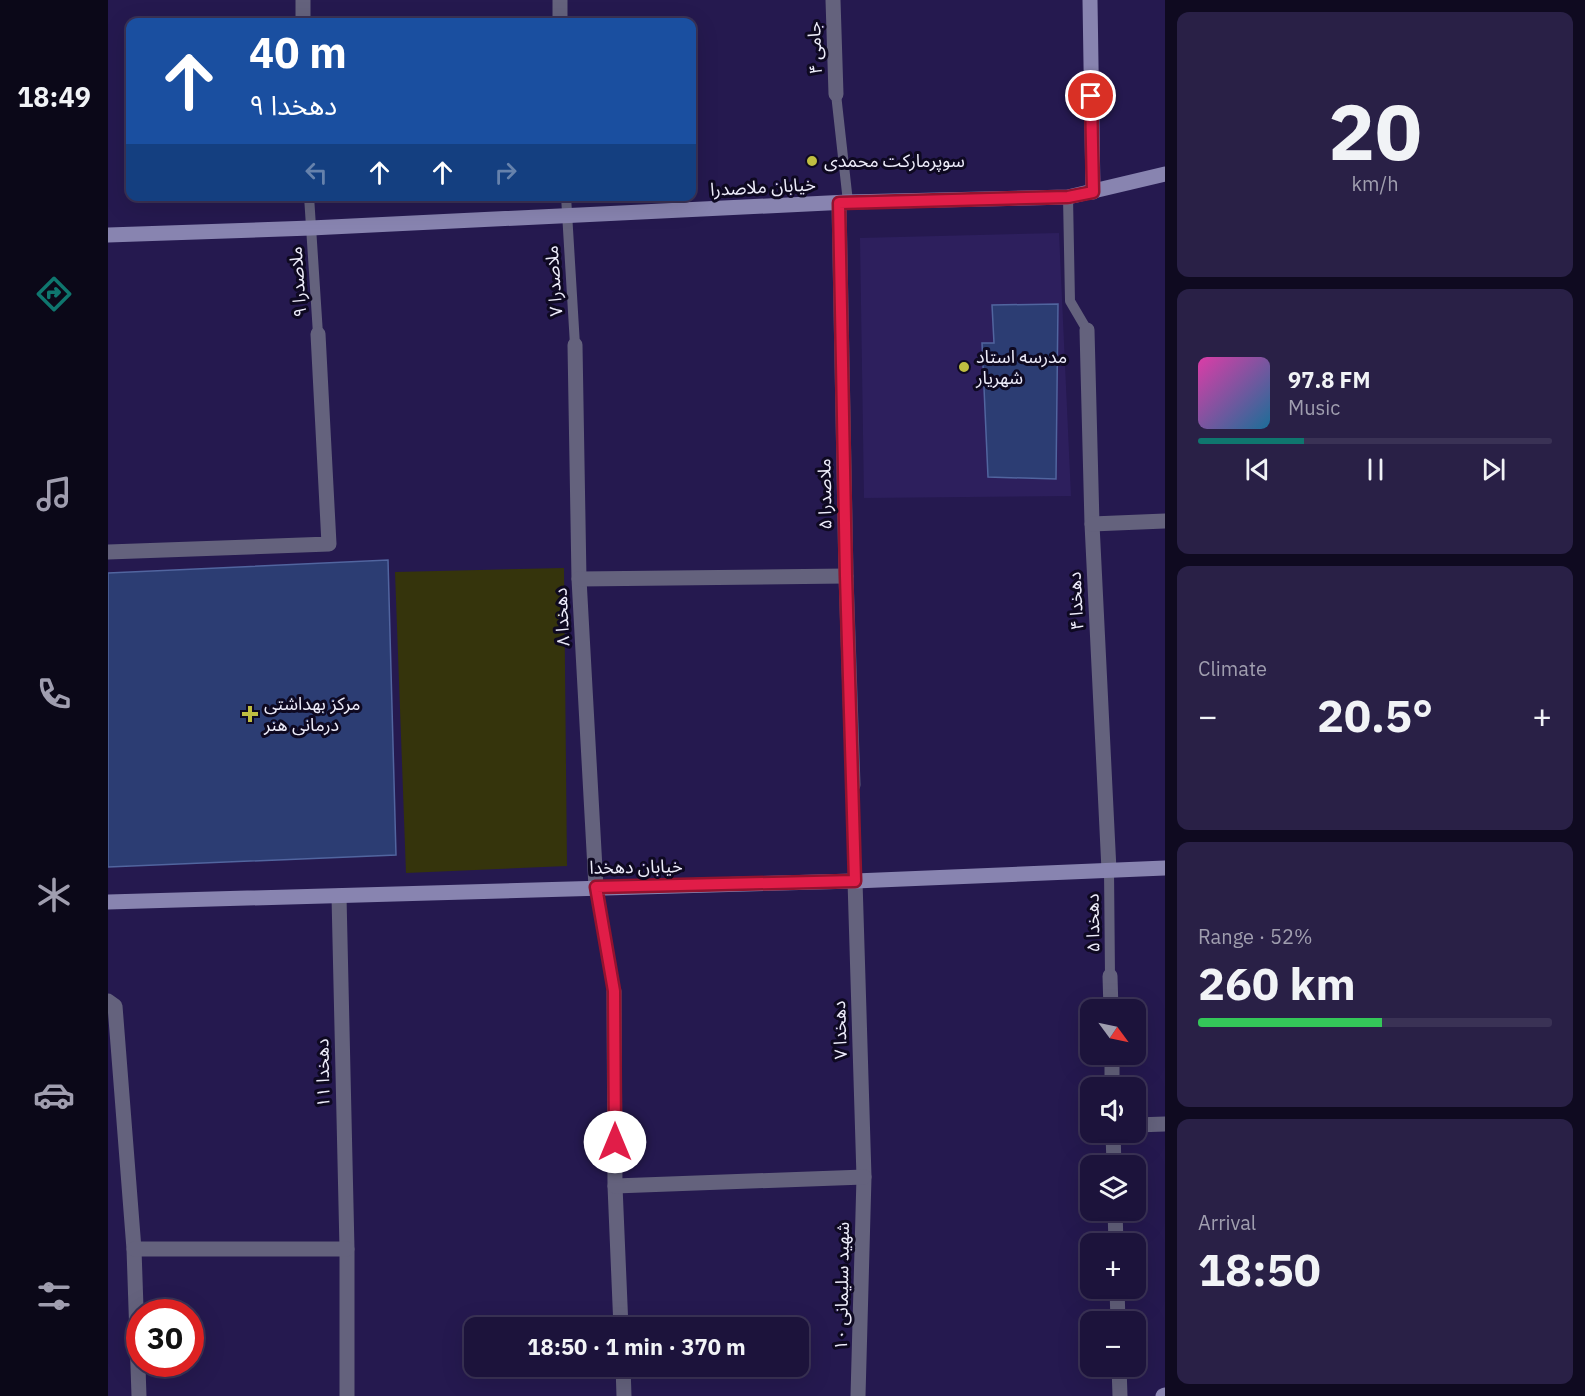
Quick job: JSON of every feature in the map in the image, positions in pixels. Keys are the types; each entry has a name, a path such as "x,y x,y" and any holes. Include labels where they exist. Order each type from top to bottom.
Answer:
{"street":[{"path":"303,0 303,18"},
{"path":"560,0 560,18"},
{"name":"جامی ۴","path":"833,0 836,94"},
{"path":"1090,0 1093,192"},
{"name":"خیابان ملاصدرا","path":"108,235 311,228 844,202 1068,197 1165,174"},
{"name":"ملاصدرا ۵","path":"844,202 846,576 853,784"},
{"name":"دهخدا ۴","path":"1087,330 1092,524 1109,870"},
{"path":"108,552 329,544 318,334"},
{"name":"دهخدا ۸","path":"575,345 579,579 596,887"},
{"path":"1092,524 1165,521"},
{"path":"579,579 846,576"},
{"name":"خیابان دهخدا","path":"108,902 855,881 1165,867"},
{"name":"دهخدا ۷","path":"855,881 864,1177"},
{"name":"دهخدا ۱۱","path":"339,896 347,1249 347,1396"},
{"path":"1110,976 1111,999"},
{"path":"614,991 615,1186 621,1317"},
{"path":"108,1002 115,1006 134,1249 139,1396"},
{"path":"1146,1125 1165,1124"},
{"path":"615,1186 864,1177"},
{"name":"شهید سلیمانی ۱۰","path":"858,1396 864,1177"},
{"path":"134,1249 347,1249"},
{"path":"623,1377 624,1396"},
{"path":"1119,1377 1120,1396"}],"lane":[{"path":"836,94 844,202"},
{"path":"1068,197 1070,301 1087,330"},
{"name":"ملاصدرا ۹","path":"309,201 318,334"},
{"name":"ملاصدرا ۷","path":"566,201 575,345"},
{"path":"853,784 855,881"},
{"name":"دهخدا ۵","path":"1109,870 1110,976"},
{"path":"596,887 614,991"}],"shaded area":[{"name":"مدرسه استاد شهریار","path":"1059,233 1071,496 864,498 860,238"},
{"path":"564,568 567,866 406,873 395,572"}],"building":[{"name":"مدرسه استاد شهریار","path":"1058,304 1056,479 988,477 982,343 994,343 992,305"},
{"name":"مرکز بهداشتی درمانی هنر","path":"388,560 396,855 108,867 108,573"}],"place":[{"name":"سوپرمارکت محمدی","path":"812,161"},
{"name":"مدرسه استاد شهریار","path":"964,367"},
{"name":"مرکز بهداشتی درمانی هنر","path":"250,714"}],"route":[{"path":"615,1142 614,991 596,887 855,881 846,576 839,203 1068,197 1093,192 1091,96"}]}
